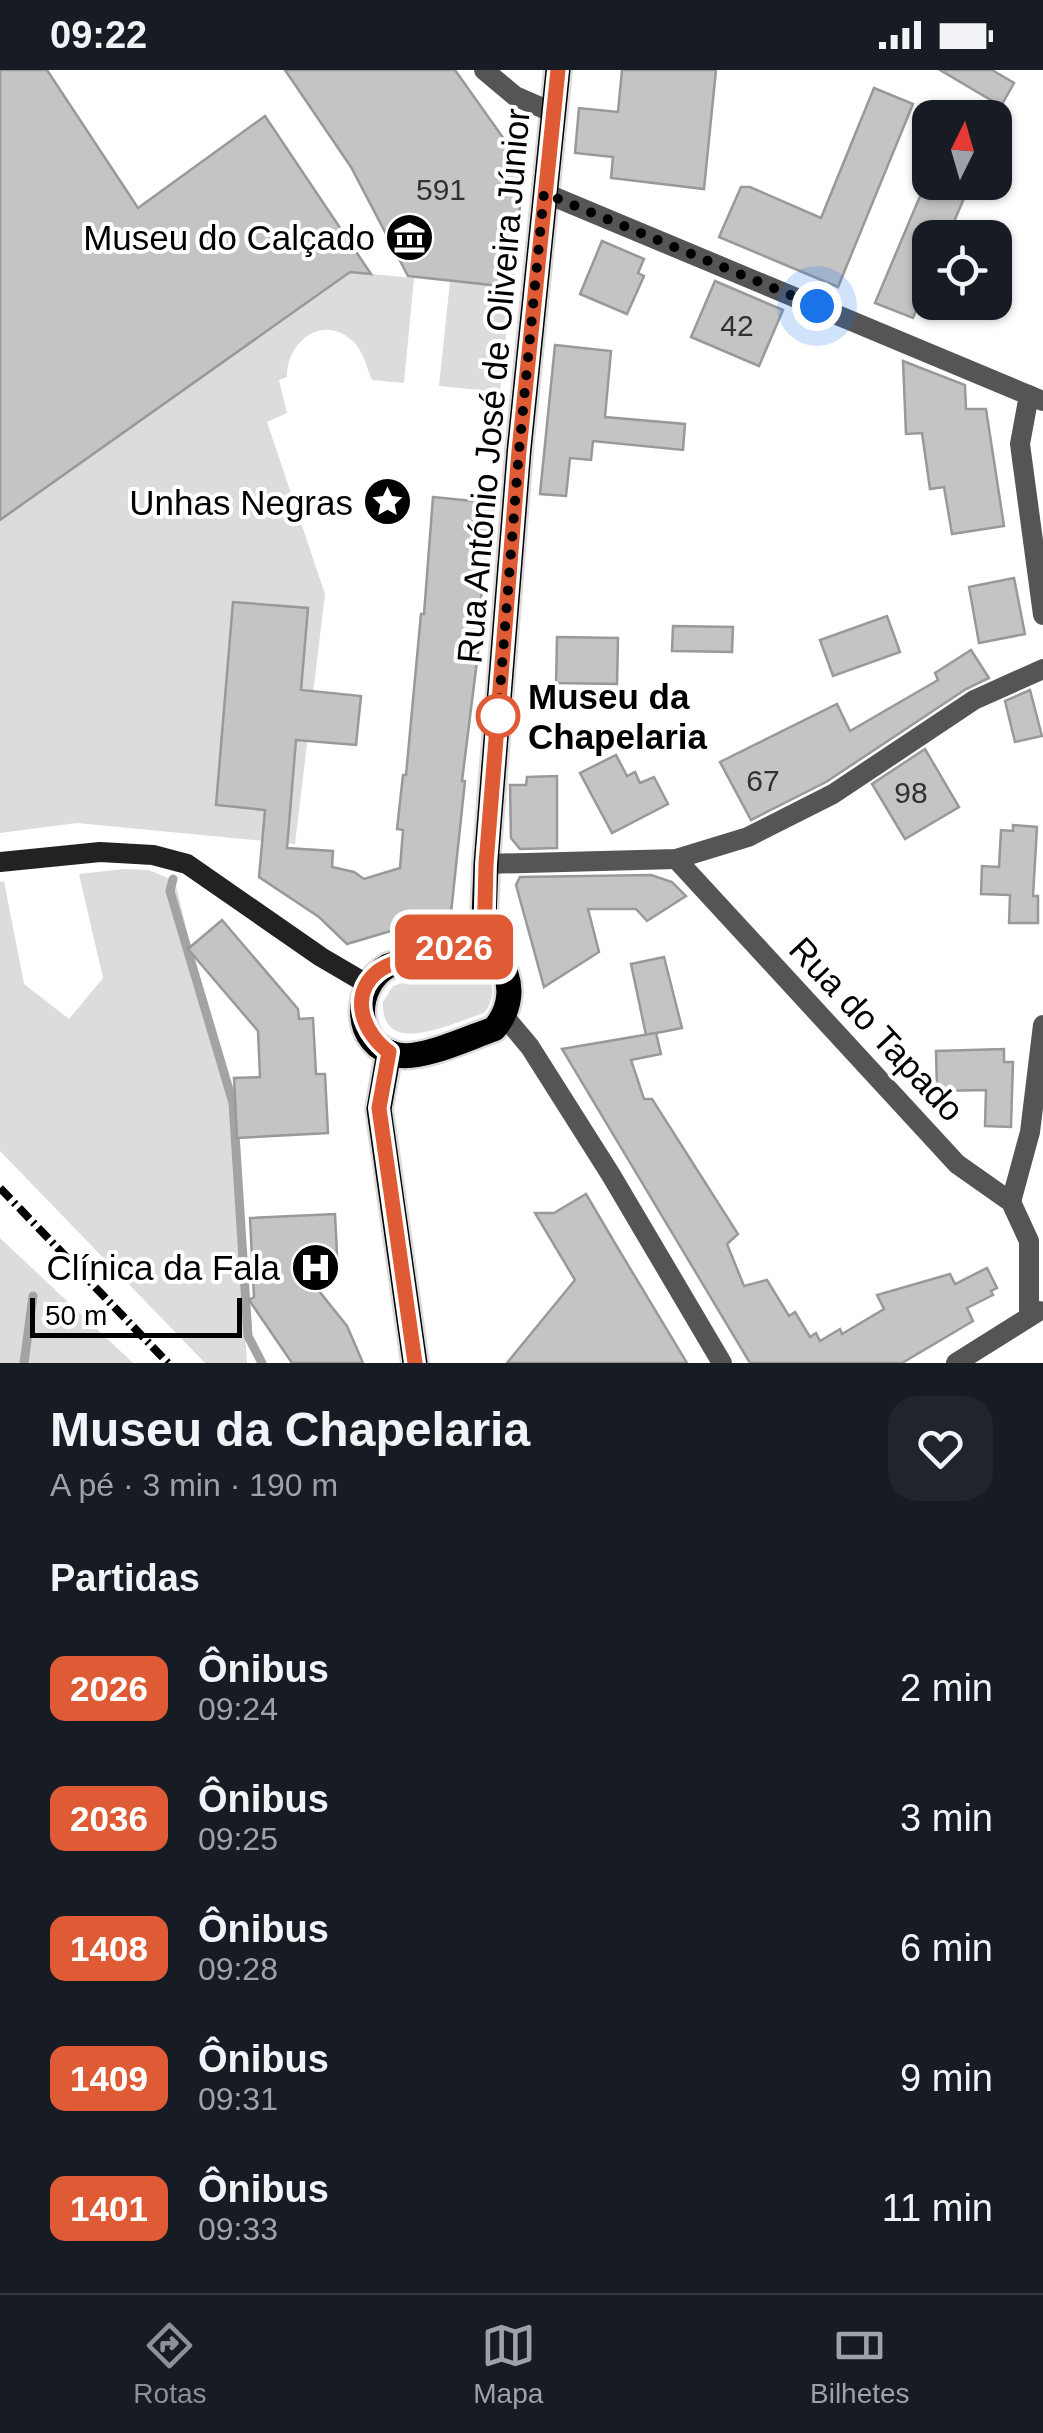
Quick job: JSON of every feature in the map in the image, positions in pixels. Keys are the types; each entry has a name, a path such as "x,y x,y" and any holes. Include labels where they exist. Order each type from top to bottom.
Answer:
{"main road":[{"name":"Rua António José de Oliveira Júnior","path":"484,948 486,864 517,470 558,70"},
{"path":"464,944 484,948 499,960 511,987 504,1016 494,1028 415,1055 389,1052 375,1042 364,1027 361,1004 367,984 376,972 464,944"},
{"path":"389,1052 379,1108 415,1363"}],"street":[{"path":"484,70 515,96 554,114"},
{"path":"544,193 1036,398 1020,444 1043,615"},
{"path":"486,864 676,859 748,837 833,794 974,700 1043,669"},
{"path":"0,862 100,852 152,855 187,864 322,958 367,984"},
{"name":"Rua do Tapado","path":"676,859 957,1164 1010,1202 1036,1241"},
{"path":"504,1016 530,1047 601,1159 722,1363"},
{"path":"1010,1202 1030,1132 1043,1026"},
{"path":"956,1363 1036,1312 1036,1241"}],"shaded area":[{"path":"350,272 414,278 404,383 372,380 354,343 339,332 317,331 299,344 288,365 287,377 279,380 287,413 267,422 325,594 295,844 77,823 0,833 0,520"},
{"path":"450,281 511,287 500,392 439,386"},
{"path":"149,870 175,881 216,1053 230,1078 247,1363 205,1363 0,1151 0,882 4,881 24,984 69,1019 103,978 79,874"},
{"path":"467,963 483,971 491,983 492,998 484,1013 422,1033 394,1029 386,1019 383,1002 393,986"},
{"path":"0,1238 133,1363 0,1363"}],"building":[{"path":"0,70 47,70 138,208 265,116 371,274 350,272 0,520"},
{"path":"285,70 455,70 504,139 517,173 520,205 511,287 408,276 351,167"},
{"path":"622,70 716,70 704,189 611,178 613,157 575,153 579,108 618,112"},
{"path":"940,70 992,70 1014,83 1004,100 991,100"},
{"path":"874,88 912,104 838,287 719,237 741,187 750,187 821,218"},
{"path":"918,200 963,200 955,220 912,220 912,318 875,303"},
{"path":"602,241 644,259 638,273 644,276 627,314 580,294"},
{"path":"715,281 783,310 759,366 691,337"},
{"path":"555,345 611,351 605,417 685,424 683,450 593,441 591,460 570,458 566,496 540,494"},
{"path":"903,361 965,385 966,409 986,409 1004,526 952,534 944,487 930,489 922,433 906,434"},
{"path":"433,497 494,503 489,558 485,558 482,621 451,913 347,944 319,917 259,877 265,810 216,805 233,602 308,608 301,690 361,696 356,745 296,740 287,848 333,851 332,867 354,872 364,879 400,868 403,830 397,829 424,614"},
{"path":"1014,578 1025,634 979,643 969,587"},
{"path":"887,616 900,652 833,676 820,640"},
{"path":"673,626 733,627 732,652 672,651"},
{"path":"557,637 618,638 617,684 556,683"},
{"path":"971,650 989,678 966,689 826,782 751,820 720,762 837,704 850,731 938,680 935,673"},
{"path":"1030,690 1042,736 1015,742 1005,701"},
{"path":"925,749 959,807 905,839 872,784"},
{"path":"616,755 627,776 635,772 640,783 654,777 668,804 612,833 580,773"},
{"path":"557,776 557,848 520,849 511,838 510,785 526,785 527,777"},
{"path":"1013,825 1037,827 1033,896 1038,896 1038,923 1009,923 1010,895 981,894 982,866 999,867 1001,830 1013,831"},
{"path":"651,875 672,882 686,896 647,921 636,909 588,909 599,952 544,987 516,885 520,877"},
{"path":"222,920 298,1009 299,1019 313,1018 316,1074 325,1074 328,1133 237,1138 234,1078 260,1077 258,1031 188,949"},
{"path":"664,957 682,1028 646,1035 631,964"},
{"path":"656,1033 661,1054 631,1060 644,1099 652,1099 738,1234 727,1244 744,1286 767,1280 789,1316 795,1312 810,1337 816,1333 820,1341 840,1329 842,1334 884,1309 877,1295 950,1274 955,1284 987,1268 997,1288 991,1291 993,1295 967,1308 973,1321 902,1363 750,1363 562,1049"},
{"path":"1004,1049 1004,1062 1013,1062 1011,1127 985,1126 986,1090 937,1091 936,1051"},
{"path":"586,1194 687,1363 507,1363 575,1280 535,1213 554,1213"},
{"path":"335,1214 338,1274 307,1276 347,1326 363,1363 292,1363 249,1300 254,1297 250,1218"}],"waterway":[{"path":"173,879 170,891 233,1103 248,1336 262,1363"},
{"path":"24,1363 33,1296"}],"railway":[{"path":"0,1188 168,1363"}],"bus line":[{"name":"2026","path":"415,1363 379,1108 389,1052 364,1027 361,1004 367,984 376,972 388,966 464,944 484,948 486,864 519,451 558,70"}],"place":[{"name":"Museu do Calçado","path":"410,237"},
{"name":"Unhas Negras","path":"388,502"},
{"name":"Museu da Chapelaria","path":"498,716"},
{"name":"Clínica da Fala","path":"315,1267"}],"route":[{"path":"498,716 544,193 817,306"}]}
